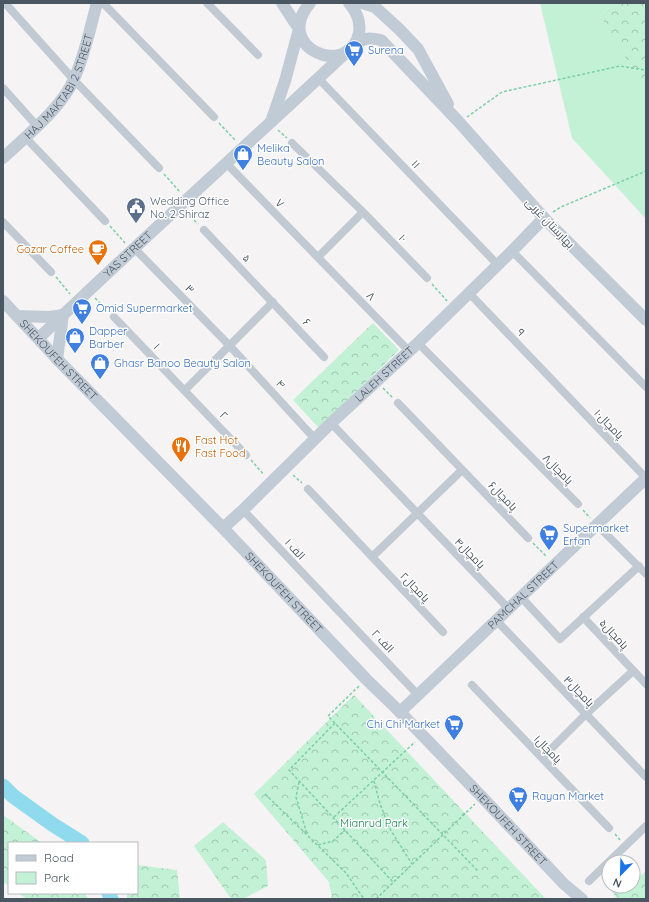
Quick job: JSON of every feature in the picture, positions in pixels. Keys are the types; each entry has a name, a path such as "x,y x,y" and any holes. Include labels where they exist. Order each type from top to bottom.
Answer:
{"street":[{"path":"5,3 74,80 159,168"},
{"name":"HAJ MAKTABI 2 STREET","path":"3,158 51,112 68,90 74,80 97,3"},
{"path":"103,3 214,117"},
{"path":"208,3 258,55"},
{"path":"282,3 300,29"},
{"path":"310,3 304,10 300,20 302,39 308,47 316,53 326,56 336,56 345,52 353,46 358,38 360,28 359,18 355,9 349,3"},
{"name":"بهارستان غربی","path":"362,3 375,7 418,49 459,122"},
{"path":"271,123 300,29"},
{"name":"بهارستان غربی","path":"353,46 363,39 371,38 381,40 459,122 544,218 646,320"},
{"name":"YAS STREET","path":"39,338 88,290 353,46"},
{"name":"۱۱","path":"318,78 498,265"},
{"path":"3,88 37,126"},
{"path":"25,137 105,221"},
{"path":"292,143 363,212 318,258"},
{"name":"۷","path":"226,163 318,258"},
{"name":"۱۰","path":"363,212 427,278"},
{"name":"LALEH STREET","path":"222,528 243,510 331,423 418,343 544,218"},
{"path":"3,222 51,272"},
{"name":"۵","path":"204,230 274,302"},
{"name":"۳","path":"133,249 229,345"},
{"path":"512,251 646,387"},
{"name":"۸","path":"318,258 408,351"},
{"name":"۹","path":"469,293 557,386"},
{"name":"SHEKOUFEH STREET","path":"3,301 57,359 222,528 366,679 400,712 564,884 582,899"},
{"path":"185,390 274,302"},
{"name":"۶","path":"274,302 324,357"},
{"path":"17,316 50,318 64,315 57,359"},
{"name":"۱","path":"114,317 185,390"},
{"name":"پامچال۸","path":"418,343 578,504"},
{"name":"۴","path":"229,345 316,439"},
{"name":"پامچال۱۰","path":"557,386 646,478"},
{"name":"۲","path":"185,390 246,455"},
{"path":"308,489 372,557 462,470 398,403"},
{"path":"331,423 416,514"},
{"name":"پامچال۶","path":"462,470 528,538"},
{"name":"PAMCHAL STREET","path":"400,712 419,696 508,608 646,478"},
{"name":"۱ الف","path":"243,510 331,602"},
{"name":"پامچال۴","path":"416,514 508,608"},
{"path":"597,525 646,574"},
{"name":"پامچال۲","path":"372,557 443,632"},
{"path":"521,597 560,639 639,566"},
{"name":"۲ الف","path":"331,602 419,696"},
{"name":"پامچال۵","path":"583,617 646,684"},
{"name":"پامچال۳","path":"496,620 646,778"},
{"path":"542,758 586,714 633,671"},
{"name":"پامچال۱","path":"472,685 609,828"},
{"path":"589,881 646,826"},
{"name":"SHEKOUFEH STREET","path":"564,884 570,899"}],"path":[{"path":"459,122 502,92 620,66 646,70"},
{"path":"214,117 242,148"},
{"path":"271,123 292,143"},
{"path":"159,168 204,230"},
{"path":"544,218 561,207 646,170"},
{"path":"105,221 133,249"},
{"path":"51,272 77,301"},
{"path":"427,278 454,308"},
{"path":"88,290 114,317"},
{"path":"376,381 398,403"},
{"path":"246,455 271,482"},
{"path":"286,468 308,489"},
{"path":"578,504 597,525"},
{"path":"528,538 554,564"},
{"path":"366,679 328,716 478,870"},
{"path":"335,723 289,770 393,882"},
{"path":"334,818 422,736"},
{"path":"300,781 296,797 308,836"},
{"path":"374,781 380,804 390,829 412,864"},
{"path":"265,794 346,873 364,899"},
{"path":"376,899 482,797"},
{"path":"609,828 626,846"},
{"path":"318,846 333,841 345,830"}],"green space":[{"path":"540,3 616,3 600,15 646,75 646,219 572,138"},
{"path":"616,3 646,3 646,77 638,79 600,15"},
{"path":"373,323 399,350 319,428 293,400"},
{"name":"Mianrud Park","path":"354,695 546,899 332,899 329,882 254,794"},
{"path":"3,815 41,842 8,842 8,885 3,882"},
{"path":"223,822 266,860 268,886 243,899 231,899 194,846"},
{"path":"138,865 177,870 180,899 127,899 127,894 138,894"},
{"path":"646,871 646,898 617,899 614,894 641,894 641,875"},
{"path":"20,894 86,894 88,899 27,899"}],"waterway":[{"path":"3,786 13,796 80,842"},
{"path":"109,894 111,899"}],"place":[{"name":"Surena","path":"354,67"},
{"name":"Melika Beauty Salon","path":"243,171"},
{"name":"Wedding Office No. 2 Shiraz","path":"136,224"},
{"name":"Gozar Coffee","path":"98,266"},
{"name":"Omid Supermarket","path":"82,325"},
{"name":"Dapper Barber","path":"75,354"},
{"name":"Ghasr Banoo Beauty Salon","path":"100,380"},
{"name":"Fast Hot Fast Food","path":"181,463"},
{"name":"Supermarket Erfan","path":"549,551"},
{"name":"Chi Chi Market","path":"454,741"},
{"name":"Rayan Market","path":"518,813"}]}
